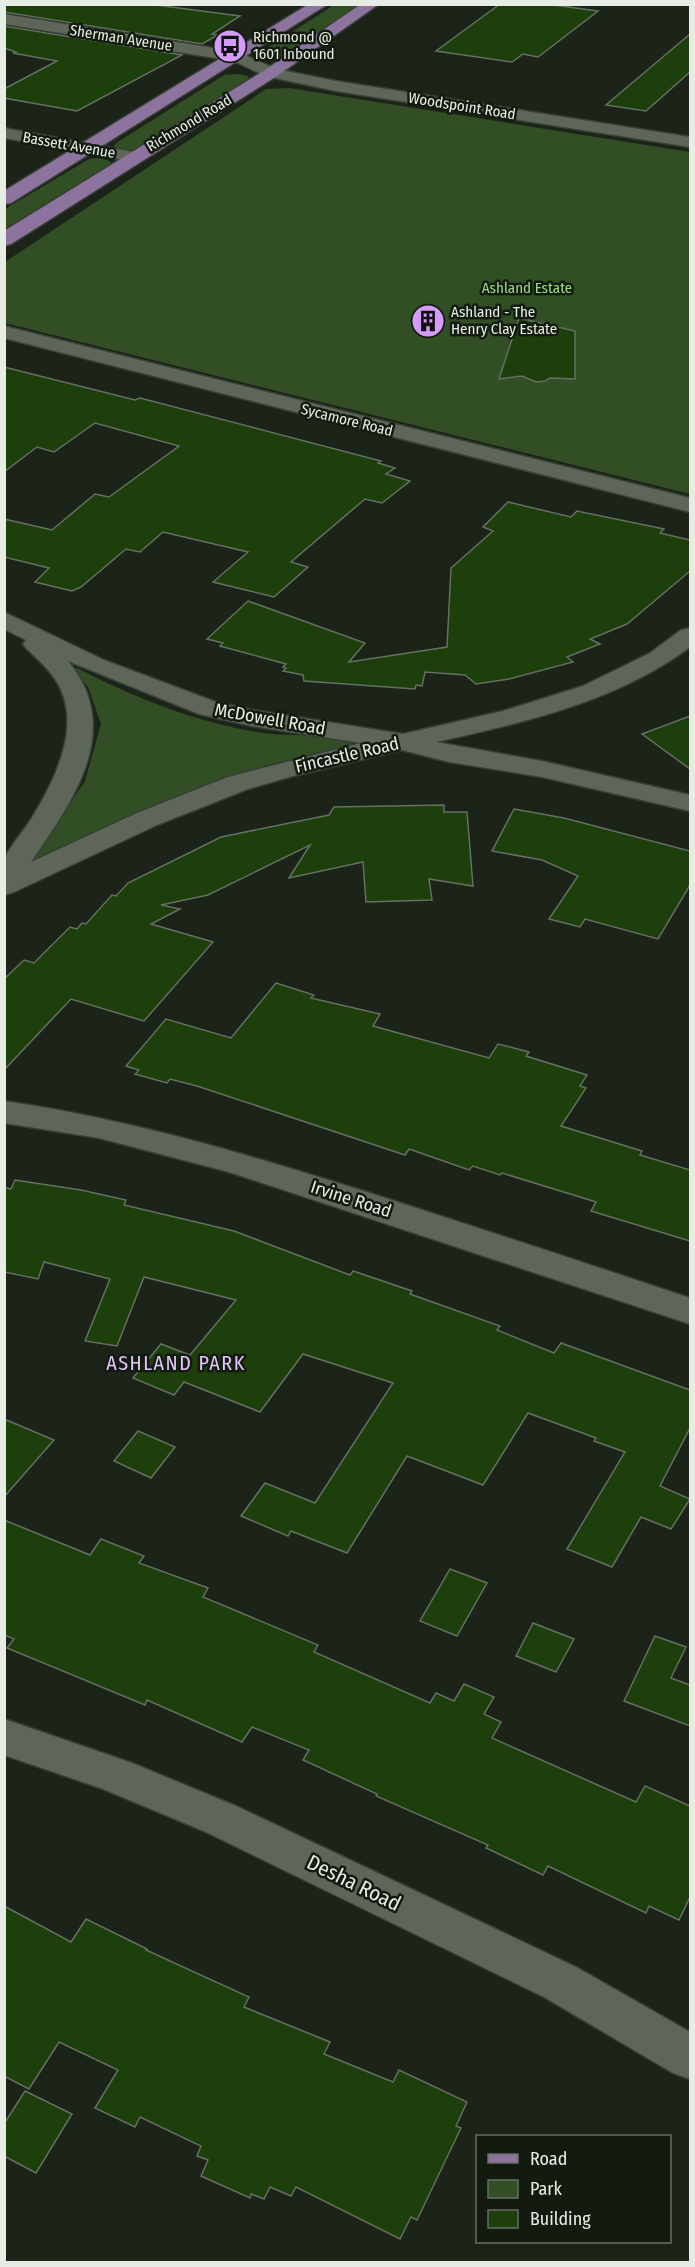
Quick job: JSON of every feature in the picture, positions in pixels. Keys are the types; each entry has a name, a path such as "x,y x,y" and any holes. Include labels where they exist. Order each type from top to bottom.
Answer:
{"main road":[{"name":"Richmond Road","path":"4,199 321,4"},
{"name":"Richmond Road","path":"4,240 271,73 372,4"}],"street":[{"name":"Sherman Avenue","path":"4,19 238,57"},
{"name":"Woodspoint Road","path":"238,57 271,73 348,88 690,142"},
{"name":"Bassett Avenue","path":"4,133 134,157"},
{"name":"Sycamore Road","path":"4,332 690,505"},
{"name":"McDowell Road","path":"12,623 124,678 208,708 252,718 404,742 449,754 542,769 690,803"},
{"path":"4,881 61,791 75,758 81,725 77,696 64,672 12,623"},
{"name":"Fincastle Road","path":"4,886 147,819 238,783 286,769 510,717 592,692 659,658 690,634"},
{"name":"Irvine Road","path":"4,1112 34,1115 202,1152 300,1182 690,1311"},
{"name":"Desha Road","path":"4,1737 117,1776 221,1819 560,1982 690,2057"}],"green space":[{"path":"334,5 362,5 277,59 256,58 256,55"},
{"path":"224,75 248,76 249,79 143,147 127,151 116,149 114,146"},
{"name":"Ashland Estate","path":"289,88 690,152 690,494 5,323 5,262 266,89"},
{"path":"89,159 108,160 112,164 5,229 5,209"},
{"path":"73,668 172,710 221,725 272,734 337,738 352,744 265,766 187,793 28,864 85,781 101,724 88,687"}],"building":[{"path":"4,4 148,4 240,16 212,34 218,35 202,44 4,12"},
{"path":"500,4 546,4 598,11 538,57 523,54 512,62 436,51"},
{"path":"4,26 182,55 77,111 4,98 4,89 57,61 13,53 16,52 4,48"},
{"path":"690,34 690,72 646,111 606,105"},
{"path":"519,318 575,331 575,379 550,378 536,382 522,376 499,379"},
{"path":"4,367 135,400 140,398 381,461 378,463 395,468 386,474 410,481 382,503 365,499 291,562 308,567 274,597 213,582 248,552 163,532 140,552 126,549 81,587 72,591 35,582 49,568 4,557 4,519 52,530 95,494 109,497 179,446 95,423 54,452 37,447 4,472"},
{"path":"508,502 571,517 577,511 664,529 660,533 690,540 690,571 627,624 590,639 600,644 567,657 573,662 509,679 476,684 465,675 425,672 422,686 416,685 415,689 304,681 303,675 283,671 286,664 220,646 223,643 207,639 248,601 365,643 349,662 447,647 451,568 493,531 483,527"},
{"path":"690,716 690,769 642,734"},
{"path":"444,805 444,812 467,812 473,886 429,879 432,900 366,902 363,862 289,878 310,845 208,895 161,905 180,909 151,924 213,942 144,1021 71,999 4,1070 4,979 24,960 34,963 70,927 77,929 82,923 86,924 112,895 116,896 128,883 221,837 329,815 334,807"},
{"path":"514,809 564,818 690,851 690,885 658,939 585,919 580,927 549,919 578,876 542,860 492,851"},
{"path":"276,983 314,995 311,998 380,1014 373,1026 489,1058 498,1044 529,1052 526,1056 587,1075 580,1086 586,1088 561,1126 642,1151 640,1155 690,1170 690,1241 591,1211 596,1202 502,1173 500,1175 473,1166 469,1170 409,1149 405,1155 197,1086 170,1079 167,1083 135,1074 139,1070 126,1066 166,1019 231,1038"},
{"path":"15,1180 81,1190 126,1200 124,1205 234,1231 350,1275 353,1271 412,1291 410,1294 500,1326 497,1330 554,1353 561,1343 690,1390 690,1428 660,1486 690,1499 671,1529 641,1517 612,1567 567,1549 625,1452 594,1441 596,1438 528,1413 483,1485 407,1456 347,1553 291,1531 288,1536 241,1516 265,1483 315,1503 393,1383 303,1354 260,1412 184,1382 174,1395 133,1378 161,1344 190,1355 236,1300 144,1277 117,1346 85,1341 110,1279 44,1262 38,1279 4,1272 4,1187 11,1189"},
{"path":"4,1419 54,1440 4,1497"},
{"path":"138,1431 175,1447 151,1478 114,1461"},
{"path":"4,1520 90,1555 101,1539 144,1556 139,1563 208,1588 203,1597 318,1645 314,1652 430,1703 436,1693 454,1701 464,1684 494,1697 484,1714 501,1722 492,1738 636,1802 645,1786 690,1806 690,1897 679,1920 649,1906 646,1913 548,1866 543,1875 486,1848 488,1845 376,1796 377,1794 303,1760 309,1750 252,1727 242,1742 147,1700 145,1705 7,1648 14,1639 4,1635"},
{"path":"450,1569 487,1583 457,1636 420,1621"},
{"path":"533,1623 574,1639 556,1672 516,1656"},
{"path":"655,1636 686,1647 671,1678 690,1685 690,1726 624,1701"},
{"path":"4,1906 71,1942 86,1919 146,1950 249,1997 244,2007 330,2042 324,2054 393,2082 399,2070 467,2102 456,2126 461,2128 417,2220 411,2217 400,2239 296,2187 291,2196 270,2187 264,2199 251,2194 250,2198 201,2176 208,2160 197,2156 201,2146 140,2117 135,2127 95,2108 118,2070 59,2042 29,2089 4,2076"},
{"path":"25,2091 72,2114 36,2173 4,2156 4,2124"}],"place":[{"name":"Richmond @ 1601 Inbound","path":"230,46"},
{"name":"Ashland - The Henry Clay Estate","path":"428,321"}],"district":[{"name":"ASHLAND PARK","path":"176,1363"}]}
